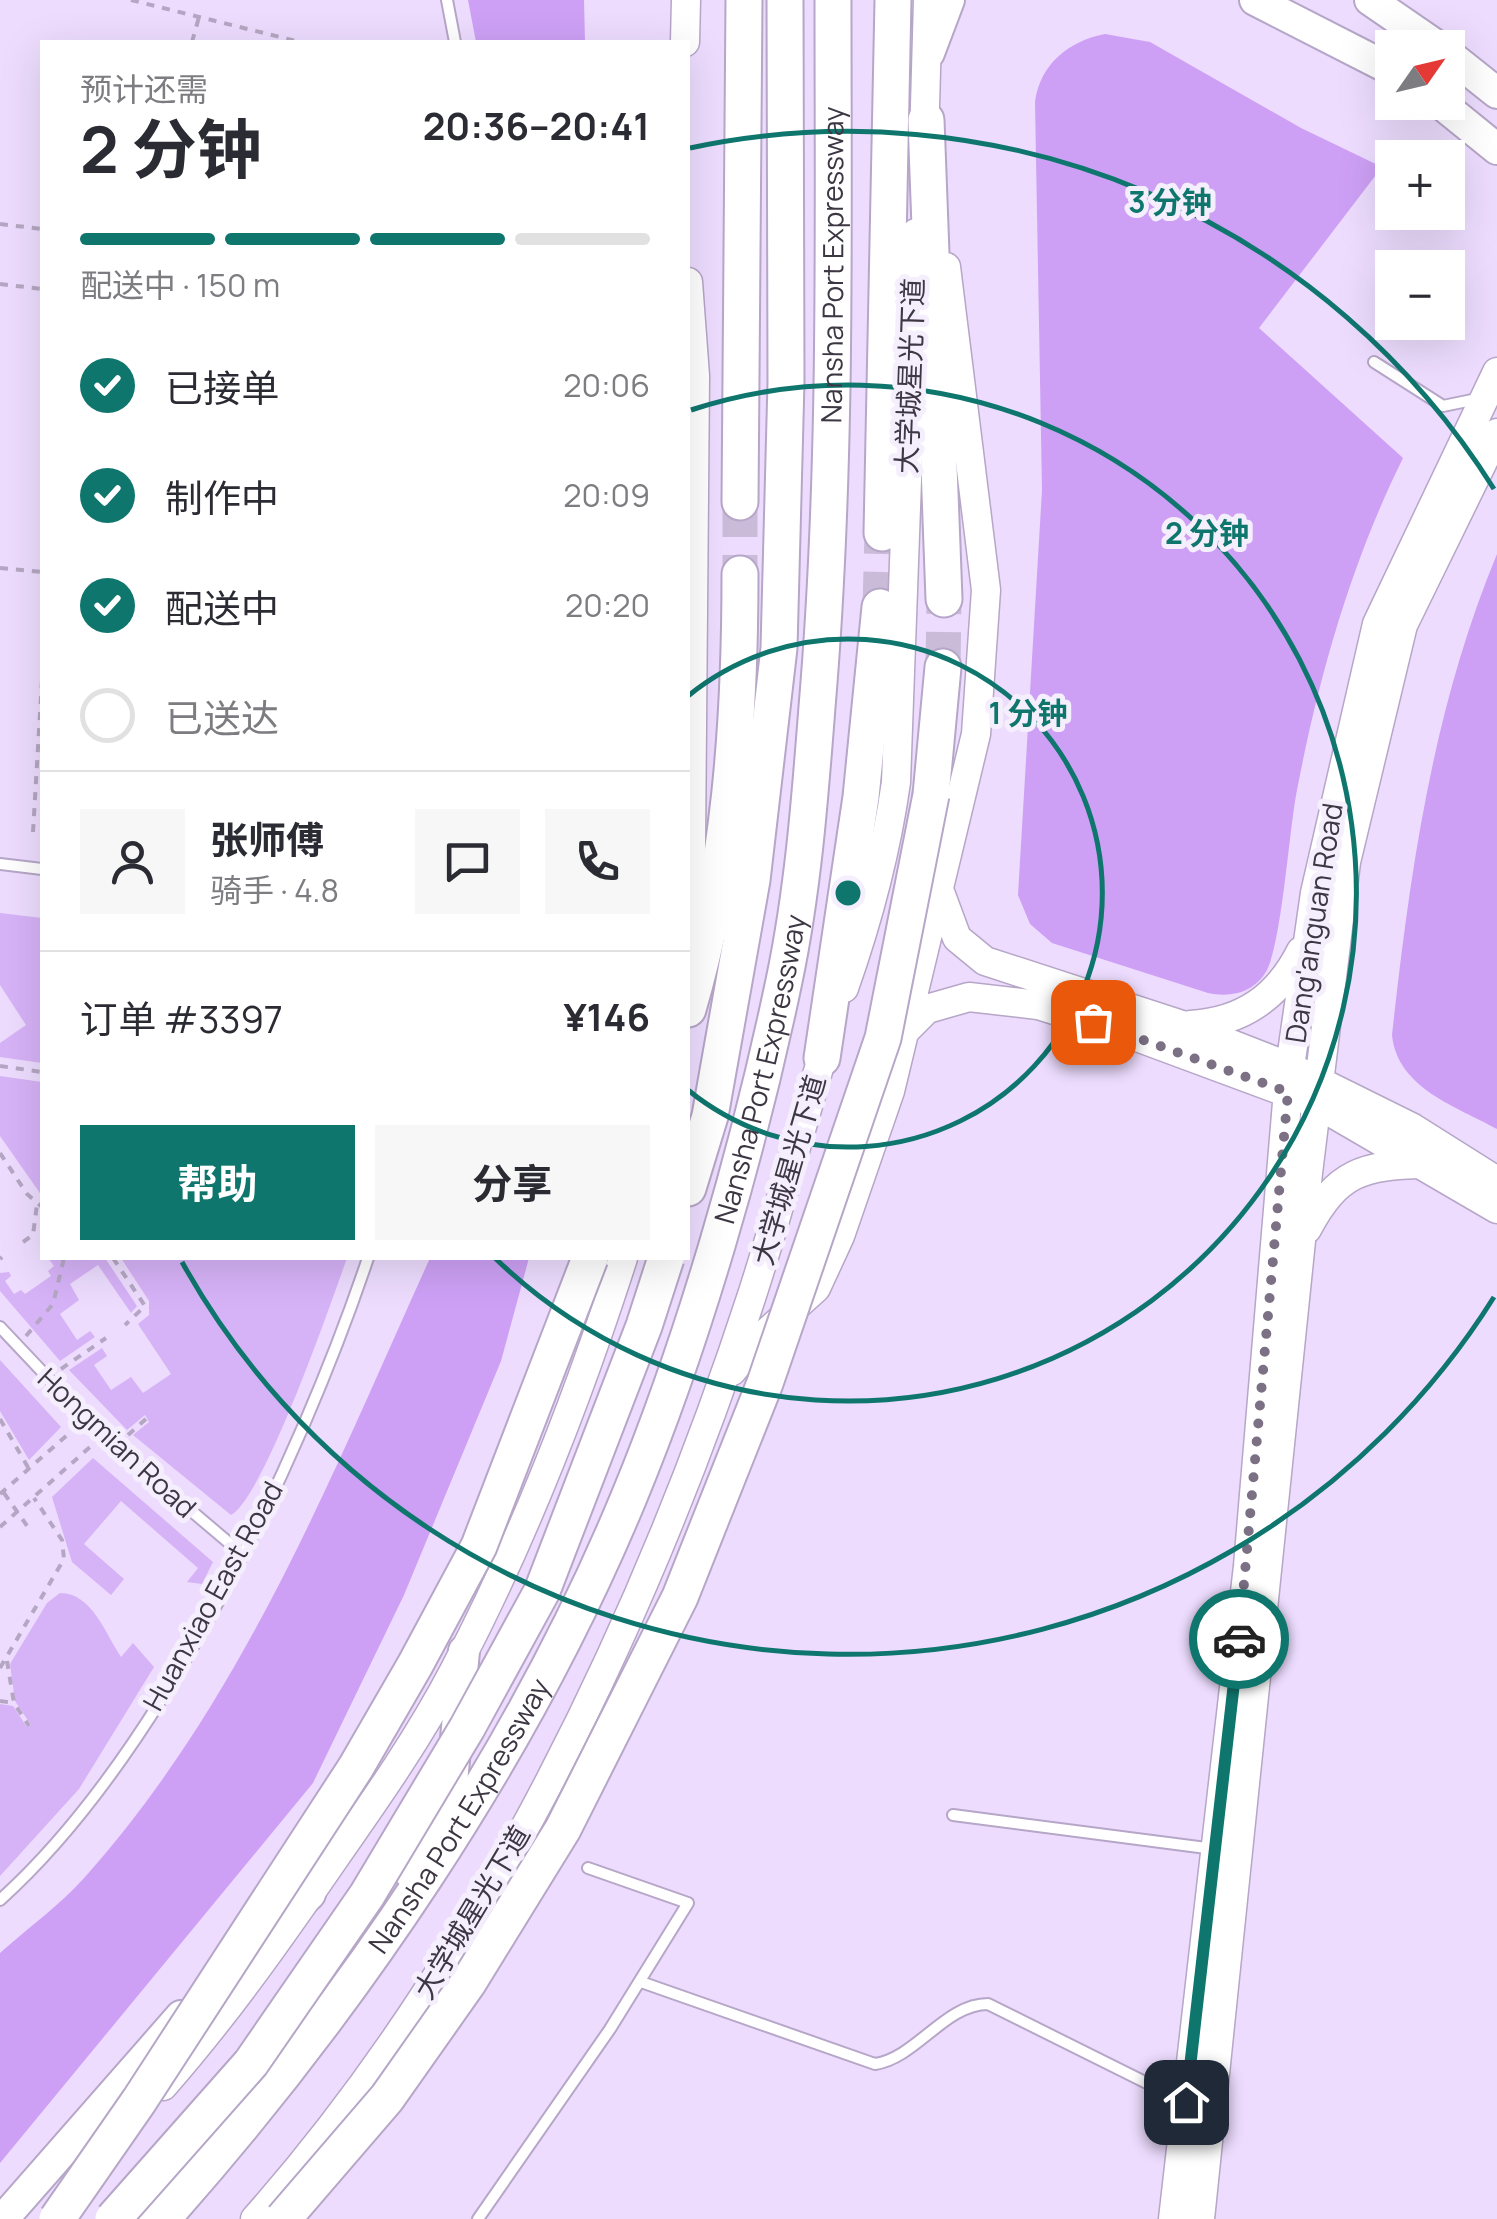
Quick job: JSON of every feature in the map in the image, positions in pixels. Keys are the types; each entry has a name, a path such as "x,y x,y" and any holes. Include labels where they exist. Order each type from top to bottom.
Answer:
{"highway":[{"path":"740,502 744,0"},
{"name":"Nansha Port Expressway","path":"690,1181 710,1116 752,880 779,648 786,382 785,0"},
{"name":"Nansha Port Expressway","path":"162,2219 302,2051 474,1800 563,1635 629,1497 706,1277 785,978 808,818 833,414 833,0"},
{"path":"882,532 894,0"},
{"path":"926,120 944,599"},
{"path":"690,1002 704,955 730,813 740,574"},
{"path":"822,1058 865,763 880,607"},
{"path":"284,2219 387,2098 477,1969 579,1800 680,1597 765,1382 872,1070 904,947 930,795 943,667"},
{"path":"56,2219 140,2101 356,1767 415,1665 479,1546 587,1260"},
{"name":"Nansha Port Expressway","path":"114,2219 251,2063 366,1894 466,1728 542,1591 644,1326 665,1260"}],"main road":[{"path":"685,40 686,0"},
{"name":"大学城星光下道","path":"255,2219 369,2076 544,1793 645,1574 721,1384 865,928 888,836 896,782 912,291 926,120 928,0"},
{"path":"929,54 949,0"},
{"path":"1254,0 1375,61"},
{"path":"1370,0 1414,30"},
{"path":"1465,68 1497,93"},
{"path":"721,1384 756,1342 824,1278 855,1197 906,1030 978,718 986,590 926,120"},
{"path":"1461,120 1497,149"},
{"path":"690,309 695,376 690,815"},
{"name":"Dang'anguan Road","path":"1173,2219 1248,1566 1289,1080 1326,832 1378,624 1497,372"},
{"name":"Dang'anguan Road","path":"1200,2219 1301,1239 1346,862 1380,704 1403,626 1497,433"},
{"path":"940,891 957,938 985,962 1182,1025 1289,1080"},
{"path":"1182,1025 1230,1019 1265,1001 1287,976 1308,936"},
{"path":"906,1030 927,1009 948,1000 993,997 1289,1080 1413,1128 1497,1180"},
{"path":"1317,1091 1497,1209"},
{"path":"1301,1239 1322,1201 1354,1174 1387,1165 1425,1164"},
{"path":"589,1260 604,1315"},
{"path":"40,2219 216,2025 394,1773 464,1651 508,1557 622,1260"},
{"path":"136,2219 314,2019 433,1831 450,1793 456,1763 464,1651"},
{"path":"3,2219 164,2034 310,1894"}],"lane":[{"path":"447,0 456,40"},
{"path":"1374,362 1443,406 1483,398"},
{"path":"0,864 40,869"},
{"name":"Huanxiao East Road","path":"0,1900 54,1848 110,1774 241,1553 293,1446 367,1260"},
{"name":"Hongmian Road","path":"0,1327 102,1436 241,1553"},
{"path":"952,1816 1215,1849"},
{"path":"478,2219 640,1982 688,1903 588,1868"},
{"path":"640,1982 875,2064 892,2058 968,2009 988,2004 1186,2102"}],"path":[{"path":"131,0 292,40"},
{"path":"192,40 198,17"},
{"path":"0,224 40,228"},
{"path":"0,284 40,288"},
{"path":"0,568 40,572"},
{"path":"33,832 40,728"},
{"path":"0,1066 40,1072"},
{"path":"0,1153 40,1206 32,1235 23,1242"},
{"path":"16,1345 53,1304 64,1260"},
{"path":"114,1260 145,1306 125,1325"},
{"path":"60,1369 106,1338"},
{"path":"128,1436 147,1418"},
{"path":"0,1419 29,1469"},
{"path":"30,1530 19,1511 1,1493 85,1419"},
{"path":"0,1526 102,1436"},
{"path":"0,1668 64,1559 62,1540 34,1498"},
{"path":"6,1658 14,1704 29,1726"},
{"path":"0,1702 14,1704"}],"shaded area":[{"path":"468,0 584,0 585,40 476,40"},
{"path":"1105,34 1150,42 1301,128 1375,164 1375,176 1259,328 1403,458 1352,579 1326,663 1297,790 1272,955 1262,978 1234,994 1208,993 1052,943 1030,924 1018,895 1042,490 1035,102 1043,76 1058,56"},
{"path":"1497,554 1497,1129 1448,1104 1417,1082 1396,1053 1392,1035 1416,851 1440,731 1475,612"},
{"path":"0,913 40,918 40,1063 0,1057 0,1043 26,1025 0,985"},
{"path":"0,1076 40,1082 40,1193 0,1136"},
{"path":"50,1260 106,1260 137,1306 131,1313 98,1265 70,1284 79,1300 60,1314 77,1340 90,1331 95,1337 60,1361 0,1291 0,1273 9,1272 11,1276 5,1281 14,1294 21,1290 25,1294 51,1276 48,1271 54,1266"},
{"path":"122,1260 346,1260 278,1438 245,1501 231,1515 133,1435 149,1422 145,1415 127,1430 69,1370 102,1348 107,1356 94,1365 111,1390 131,1377 143,1393 171,1374 138,1324 149,1315 149,1301"},
{"path":"429,1260 528,1260 501,1361 404,1595 313,1783 0,2163 0,1953 85,1877 142,1808 239,1659 320,1501"},
{"path":"0,1360 61,1427 29,1460 0,1411"},
{"path":"93,1458 213,1562 202,1584 187,1582 198,1568 121,1501 84,1544 124,1579 111,1595 72,1562 52,1497"},
{"path":"60,1593 89,1607 121,1657 133,1643 154,1667 79,1789 0,1876 0,1704 13,1706 27,1727 31,1725 15,1701 10,1664 47,1603"}],"tunnel":[{"path":"740,502 740,574"},
{"path":"880,607 882,533"},
{"path":"943,667 944,599"}],"way so far":[{"path":"1093,1022 1288,1092 1239,1639"}],"route":[{"path":"1186,2102 1239,1639"}]}
